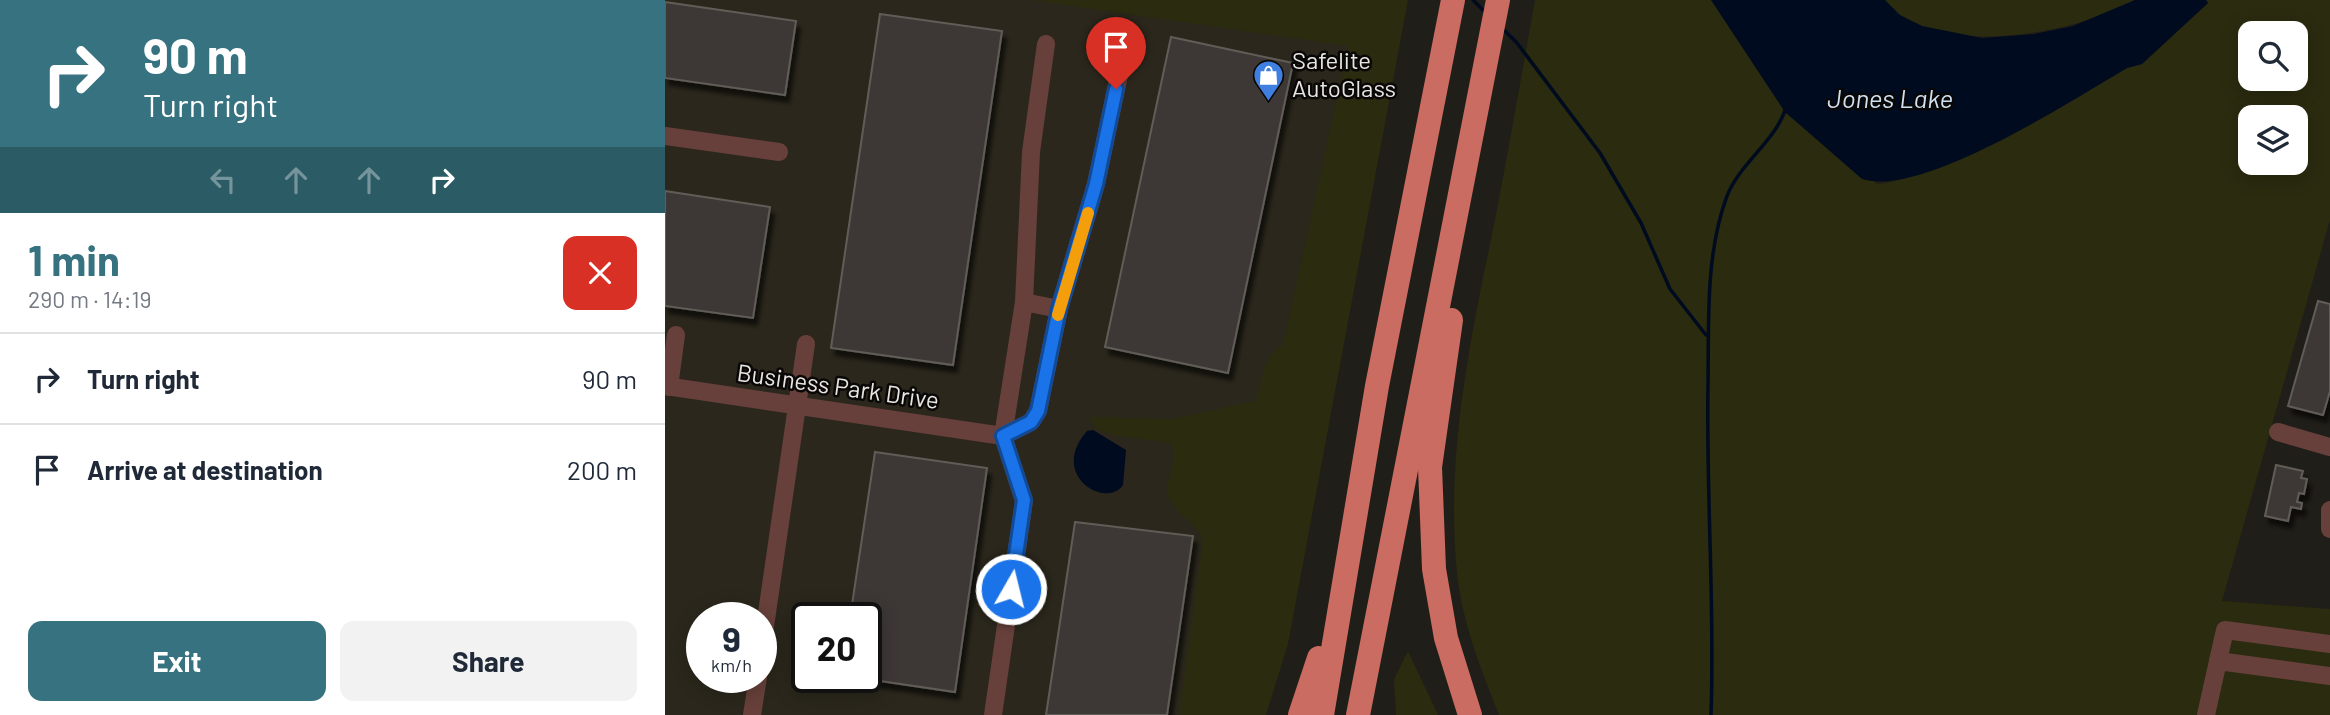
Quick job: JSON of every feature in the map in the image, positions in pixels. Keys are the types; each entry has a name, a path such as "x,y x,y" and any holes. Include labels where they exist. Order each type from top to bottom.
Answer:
{"highway":[{"path":"1322,715 1377,386 1454,0"},
{"path":"1358,715 1499,0"},
{"path":"1452,236 1455,292 1430,467 1434,569 1446,638 1470,715"},
{"path":"1300,715 1340,595"}],"street":[{"path":"1003,436 1031,422 1038,411 1059,309 1096,184 1126,42"},
{"path":"993,715 1024,500 1003,436 1024,302 1031,152 1046,44"},
{"path":"665,136 779,152"},
{"path":"1024,302 1059,309"},
{"path":"667,387 676,335"},
{"path":"769,602 806,344"},
{"name":"Business Park Drive","path":"667,387 1003,436"},
{"path":"2278,432 2330,447"},
{"path":"2330,510 2330,529"},
{"path":"2206,715 2225,630 2330,645"},
{"path":"2218,662 2330,676"},
{"path":"753,715 756,693"}],"shaded area":[{"path":"665,0 1374,0 1237,715 665,715"}],"green space":[{"path":"1031,0 1408,0 1288,644 1266,715 1179,715 1203,538 1174,506 1168,494 1173,458 1172,444 1102,431 1089,417 1173,419 1255,401 1267,361 1271,354 1283,345 1348,46"},
{"path":"1535,0 1711,0 1877,184 1924,172 1977,151 2028,126 2127,68 2142,64 2208,3 2206,0 2330,0 2330,220 2222,601 2330,609 2330,715 1499,715 1473,645 1463,609 1457,573 1454,484 1469,351"},
{"path":"1885,0 2135,0 2079,23 2043,31 2005,36 1968,36 1934,31 1906,19"},
{"path":"1408,651 1438,715 1396,715 1394,679"}],"water":[{"name":"Jones Lake","path":"1711,0 1885,0 1900,15 1922,26 1982,38 2034,34 2073,26 2135,0 2206,0 2208,3 2142,64 2127,68 2035,122 1958,161 1921,174 1888,181 1862,179 1785,112"},
{"path":"1093,430 1126,450 1123,485 1115,492 1094,491 1084,484 1077,474 1074,462 1077,447 1087,431"}],"building":[{"path":"665,2 796,21 785,95 665,78"},
{"path":"880,14 1002,31 953,365 831,348"},
{"path":"1171,37 1293,63 1228,373 1105,347"},
{"path":"665,191 770,207 753,318 665,306"},
{"path":"2318,301 2330,304 2330,391 2323,415 2288,406"},
{"path":"875,452 987,468 955,692 882,681 882,602 852,602"},
{"path":"2276,465 2303,471 2301,478 2307,479 2304,494 2299,493 2297,502 2302,503 2301,509 2291,507 2288,521 2265,516"},
{"path":"1075,522 1193,536 1167,715 1046,715"}],"waterway":[{"path":"1473,0 1486,13"},
{"path":"1502,28 1517,43 1600,153 1641,223 1670,289 1706,335"},
{"path":"1711,715 1708,426 1712,265 1727,196 1740,173 1775,130 1786,107"}],"slow traffic":[{"path":"1058,315 1088,213"}],"place":[{"name":"Safelite AutoGlass","path":"1269,102"}],"route":[{"path":"1011,589 1024,500 1003,436 1031,422 1038,411 1059,309 1096,184 1116,89"}]}
